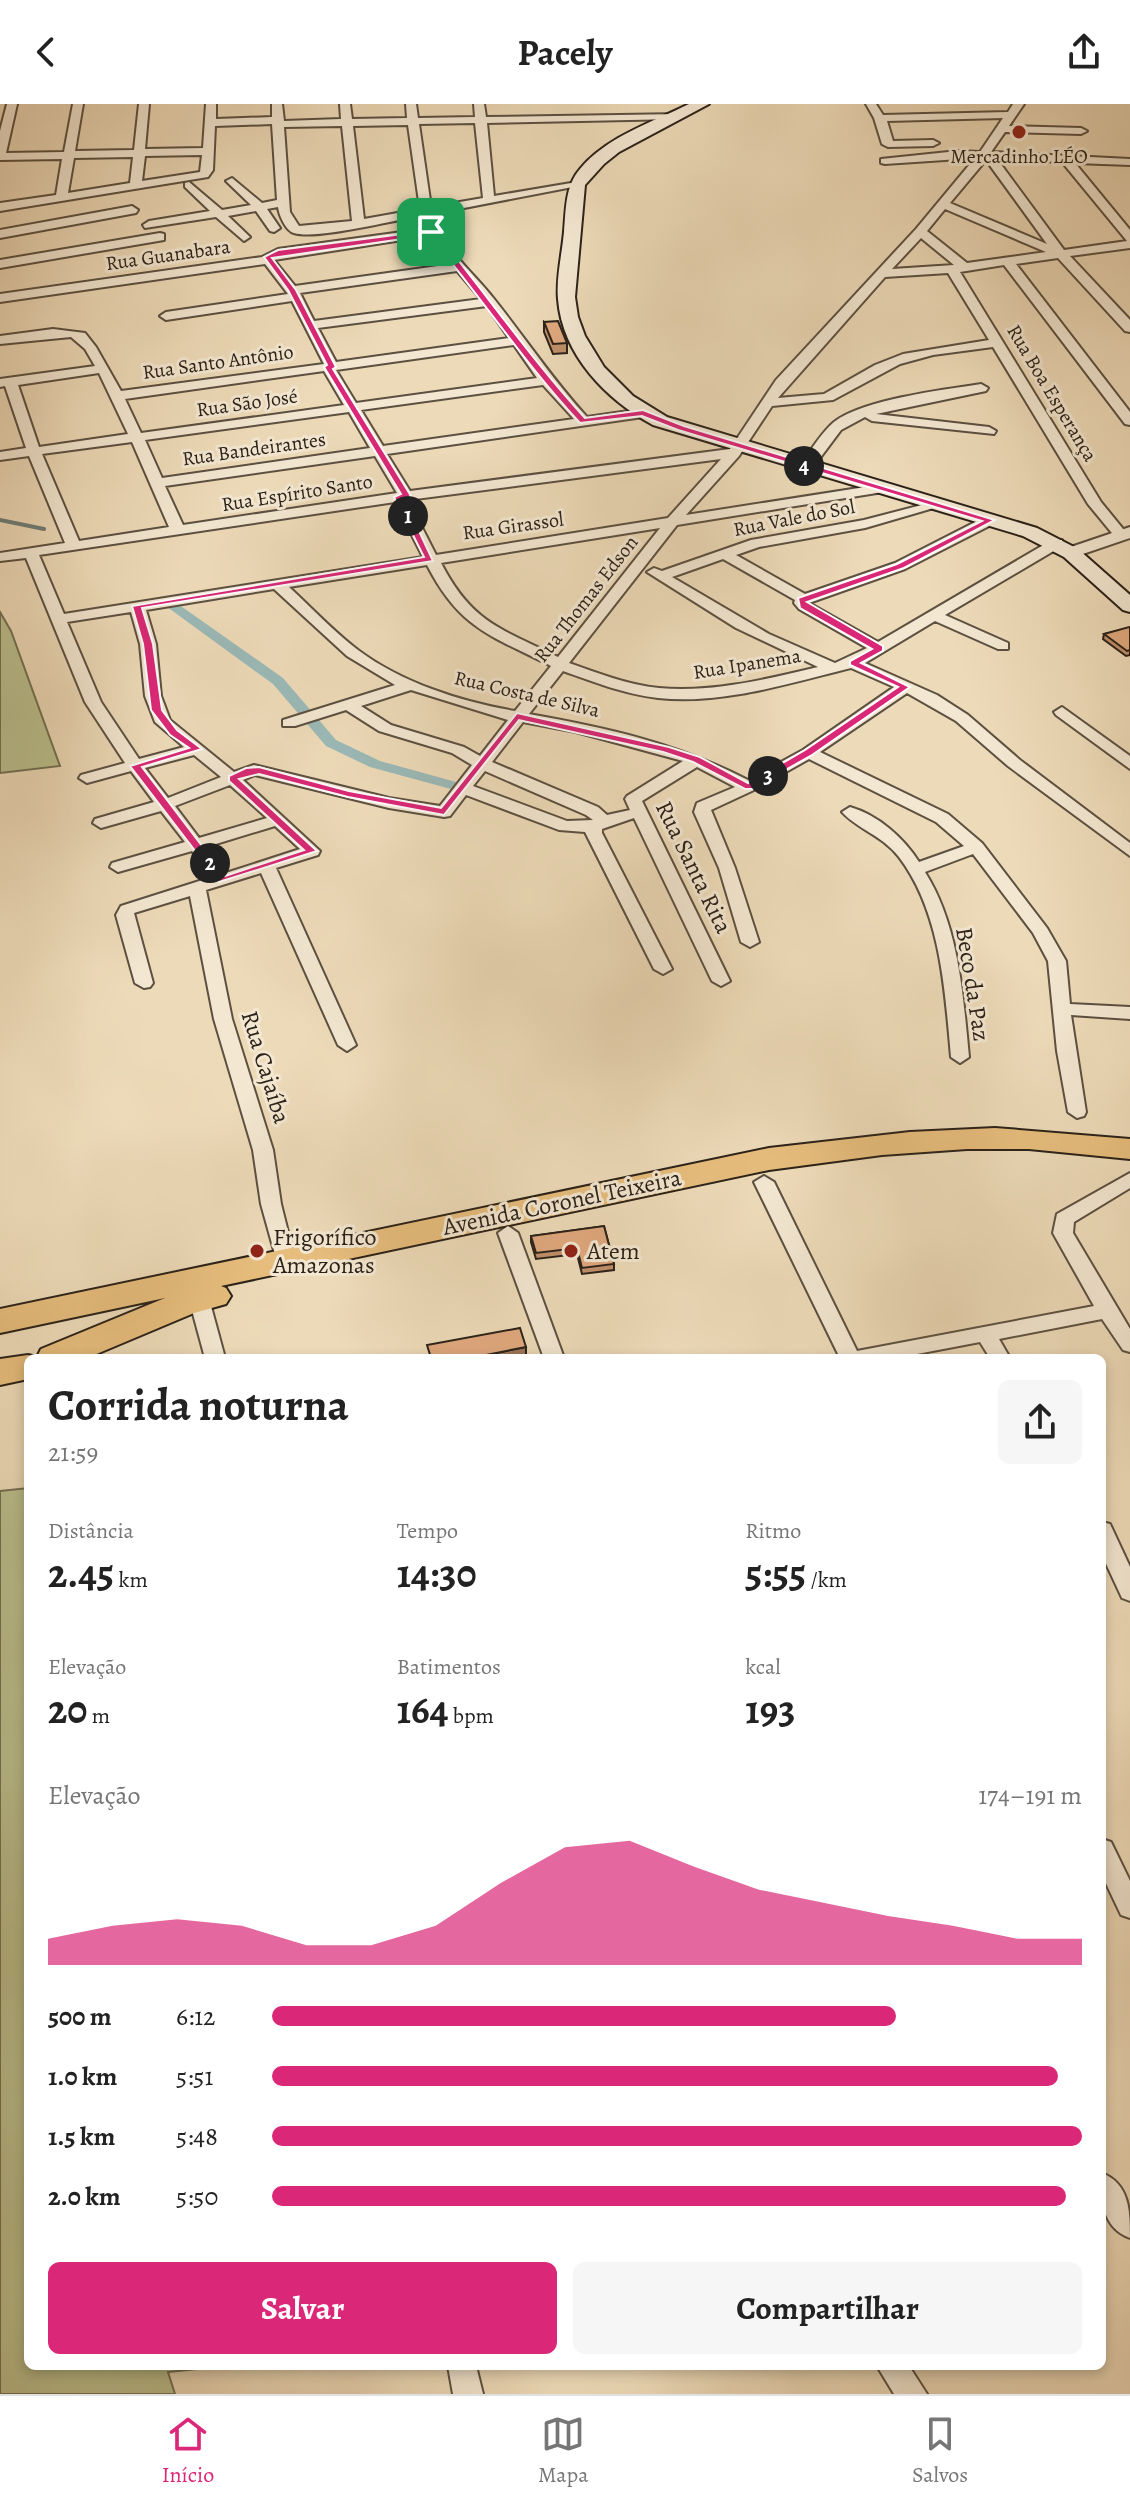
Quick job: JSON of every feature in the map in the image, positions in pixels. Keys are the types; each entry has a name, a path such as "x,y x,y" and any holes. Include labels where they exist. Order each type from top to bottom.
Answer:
{"highway":[{"name":"Avenida Coronel Teixeira","path":"6,1320 755,1162 856,1147 996,1138 1130,1149"},
{"name":"Avenida Coronel Teixeira","path":"64,1354 199,1299 764,1182 949,1158 1004,1157 1130,1168"},
{"path":"6,1320 37,1335 35,1354"},
{"path":"0,1372 24,1368"}],"main road":[{"path":"701,104 679,112 600,157 581,174 577,185 566,297 571,329 587,355 616,390 643,413 737,450 990,520 1064,548 1130,606"}],"street":[{"path":"12,104 0,156 207,151"},
{"path":"61,198 78,104"},
{"path":"136,185 144,104"},
{"path":"0,207 136,185 194,181 207,173 211,104"},
{"path":"277,104 283,203 286,218 295,230 319,230 577,185"},
{"path":"345,104 358,222"},
{"path":"411,104 431,232 490,302 546,381 583,421"},
{"path":"479,104 489,200"},
{"path":"545,104 547,118"},
{"path":"611,104 614,117"},
{"path":"871,104 880,118 888,144 993,141"},
{"name":"Rua Thomas Edson","path":"239,775 259,770 348,794 444,812 671,523 737,450 781,383 986,157 993,141 1019,104"},
{"path":"209,123 480,121 679,112"},
{"path":"880,118 1010,115"},
{"path":"1002,129 1081,131"},
{"path":"885,161 958,154 1130,162"},
{"path":"986,157 1061,254 1130,328"},
{"path":"879,274 959,269 1130,241 1067,161"},
{"path":"194,181 244,237"},
{"path":"232,181 259,206 274,228"},
{"path":"0,264 164,240 122,198"},
{"path":"149,225 283,203"},
{"path":"943,204 1061,254"},
{"path":"0,234 132,210"},
{"name":"Rua Guanabara","path":"0,298 268,260 271,254 431,232"},
{"name":"Rua Boa Esperança","path":"920,232 959,269 998,343 1095,504 1125,534"},
{"path":"0,242 17,261"},
{"name":"Rua Ipanema","path":"268,260 294,293 352,408 381,451 430,559 449,593 464,611 484,626 561,665 620,686 692,694 772,683 853,663 1064,548"},
{"path":"1008,262 1130,421"},
{"path":"166,316 459,267"},
{"path":"312,325 490,302"},
{"path":"0,340 70,333 84,339 103,369 178,531"},
{"name":"Rua Santo Antônio","path":"116,396 516,341"},
{"path":"770,402 822,399 835,395 876,369 895,361 955,347 998,343"},
{"path":"74,547 5,382 103,369"},
{"name":"Rua São José","path":"0,456 546,381"},
{"path":"806,467 834,430 845,421 981,388"},
{"name":"Rua Bandeirantes","path":"155,483 643,413"},
{"path":"860,416 989,431"},
{"name":"Rua Espírito Santo","path":"0,557 737,450"},
{"name":"Rua Girassol","path":"59,619 878,489"},
{"name":"Rua Vale do Sol","path":"660,576 756,543 911,514 937,505"},
{"path":"880,649 801,603 804,599 900,566 990,520"},
{"path":"1064,548 1125,534"},
{"path":"31,553 93,702 135,766 223,880"},
{"path":"723,553 804,599"},
{"path":"640,563 733,622 788,651 835,668"},
{"name":"Rua Costa de Silva","path":"277,584 352,653 371,667 409,686 460,704 591,731 696,760 748,787"},
{"path":"137,606 148,644 157,710 173,732 239,775 279,820 312,848 310,854 127,910 125,915 144,983"},
{"path":"935,616 1003,646"},
{"path":"853,663 931,698 962,718 1014,763 1130,851"},
{"path":"289,723 409,686"},
{"path":"750,942 727,868 701,809 809,753 905,687"},
{"path":"347,704 385,728 458,750 480,763 592,811 599,824 596,840 663,969"},
{"path":"1062,712 1130,764"},
{"path":"87,778 197,749"},
{"path":"809,753 942,818 976,847 1049,943 1057,961 1077,1112"},
{"name":"Rua Santa Rita","path":"696,760 636,794 633,799 721,981"},
{"path":"101,823 166,804 239,775"},
{"path":"462,788 565,826 599,824 640,812"},
{"name":"Beco da Paz","path":"850,812 872,820 892,837 917,869 936,913 946,950 960,1057"},
{"path":"118,867 279,820"},
{"path":"917,869 976,847"},
{"path":"267,867 347,1045"},
{"name":"Rua Cajaíba","path":"197,889 223,1019 263,1150 271,1204 285,1260"},
{"path":"1061,1009 1130,1013"},
{"path":"1130,1179 1064,1219 1063,1233 1130,1345"},
{"path":"764,1182 848,1354"},
{"path":"508,1233 553,1354"},
{"path":"199,1299 214,1354"},
{"path":"880,1354 1107,1311"},
{"path":"986,1335 998,1354"},
{"path":"1106,1539 1130,1592"},
{"path":"1106,1857 1130,1907"},
{"path":"1106,2192 1130,2225"},
{"path":"463,2370 468,2394"},
{"path":"894,2370 912,2394"}],"green space":[{"path":"0,612 11,631 60,766 0,773"},
{"path":"24,1488 24,2370 187,2370 168,2372 175,2394 0,2394 0,1491"}],"building":[{"path":"558,321 567,343 553,344 544,322"},
{"path":"1129,627 1130,650 1127,651 1104,634"},
{"name":"Atem","path":"604,1226 614,1264 582,1268 577,1248 536,1253 531,1236"},
{"path":"520,1328 526,1347 491,1354 430,1354 427,1345"}],"waterway":[{"path":"0,520 44,529"},
{"path":"168,601 278,681 331,743 375,764 462,788"}],"place":[{"name":"Mercadinho LÉO","path":"1019,132"},
{"name":"Frigorífico Amazonas","path":"257,1251"},
{"name":"Atem","path":"571,1251"}],"route":[{"path":"431,232 490,302 546,381 583,421 643,413 681,428 878,489 990,520 900,566 802,600 802,605 880,649 853,663 905,687 809,753 748,787 696,760 666,749 517,716 444,812 348,794 259,770 250,770 232,778 312,851 223,880 135,766 197,749 173,732 157,710 153,696 152,663 137,606 430,559 399,497 406,496 328,367 332,367 292,290 268,257 271,254 431,232"}]}
